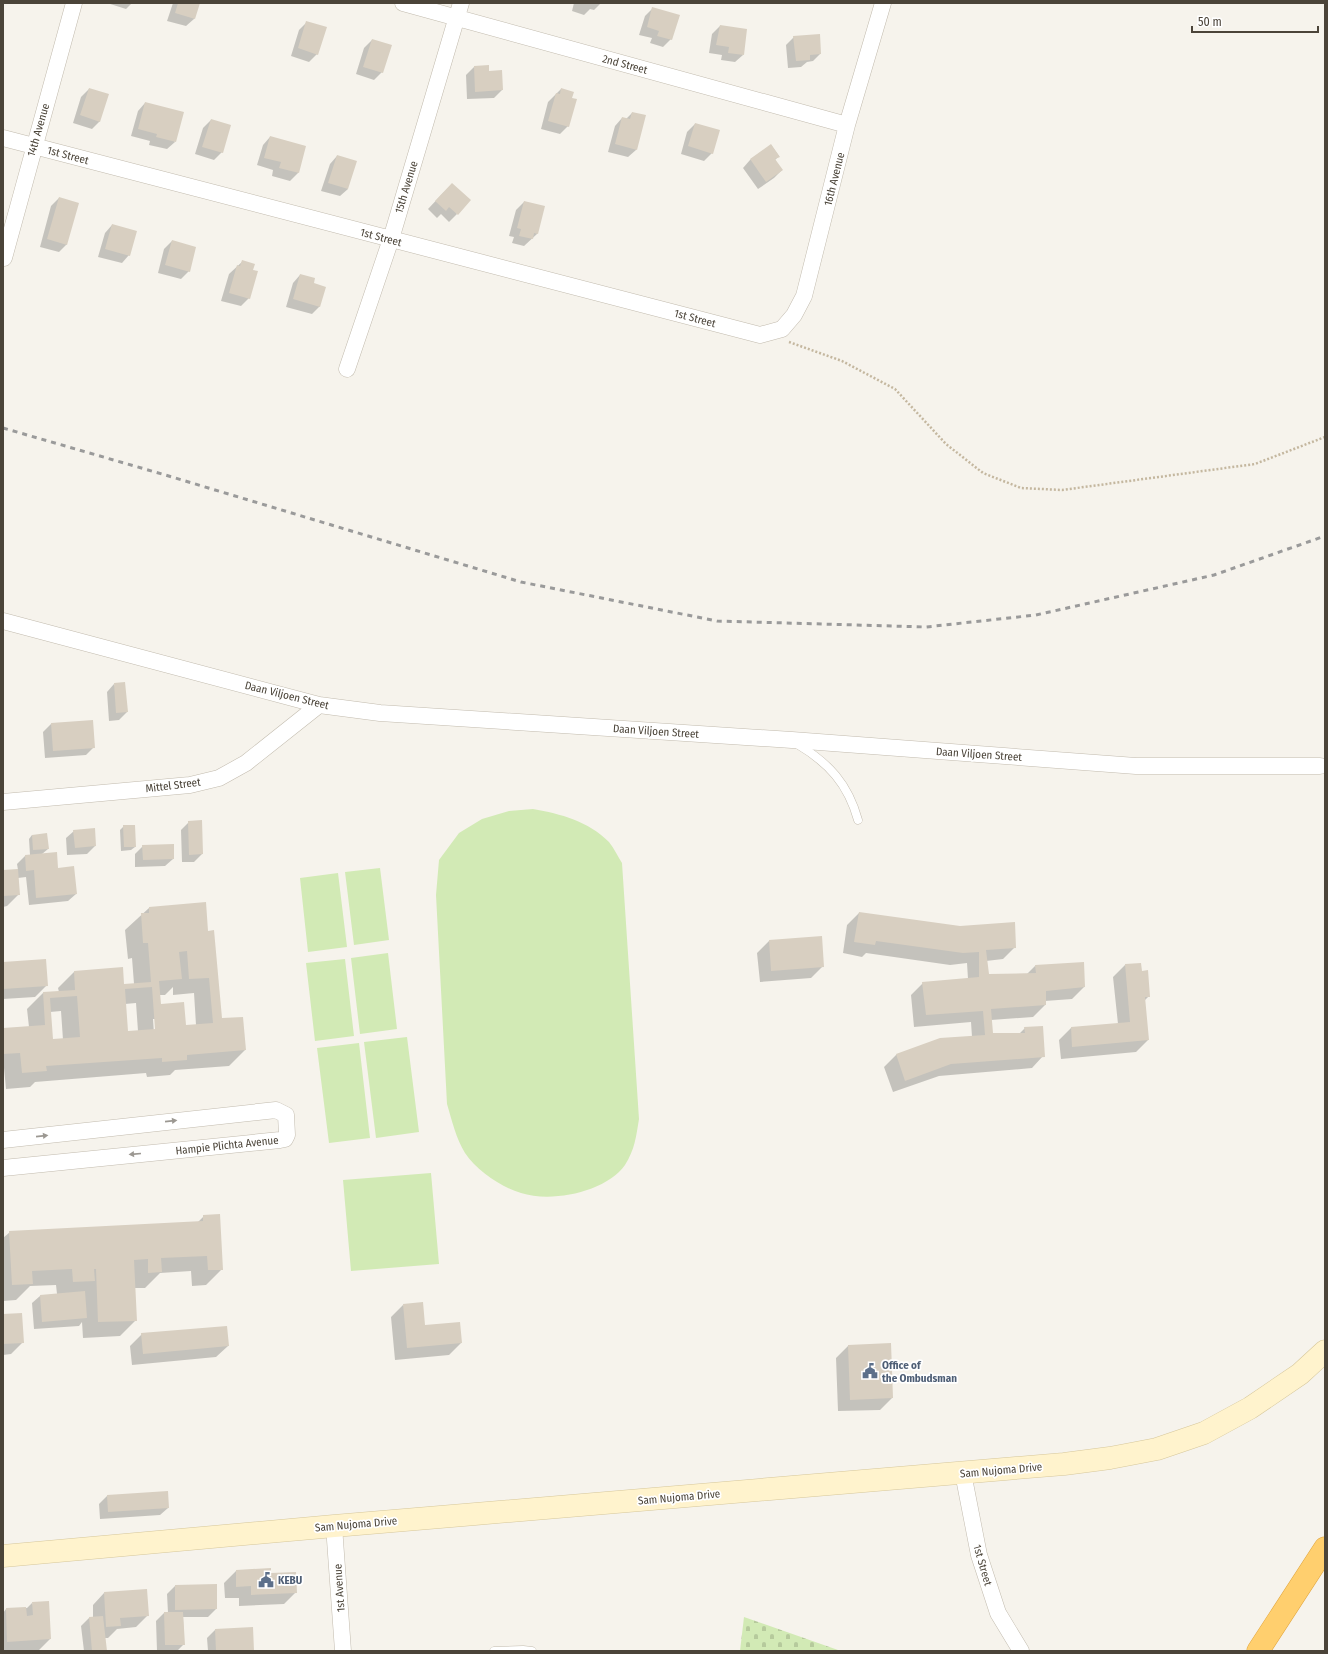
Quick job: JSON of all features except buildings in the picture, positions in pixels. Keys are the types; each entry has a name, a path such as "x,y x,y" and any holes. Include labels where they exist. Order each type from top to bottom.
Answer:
{"highway":[{"path":"1258,1651 1325,1548"}],"main road":[{"name":"Sam Nujoma Drive","path":"3,1556 334,1526 963,1473 1064,1464 1110,1458 1157,1449 1204,1433 1250,1408 1300,1374 1325,1351"}],"street":[{"name":"14th Avenue","path":"4,258 33,146 74,3"},
{"name":"2nd Street","path":"403,3 459,10 848,125"},
{"name":"16th Avenue","path":"760,335 782,329 794,315 804,296 848,125 883,3"},
{"name":"15th Avenue","path":"347,369 391,239 459,10"},
{"name":"1st Street","path":"3,138 760,335"},
{"name":"Daan Viljoen Street","path":"3,621 319,705 380,713 792,740 1136,766 1320,766"},
{"name":"Mittel Street","path":"3,802 190,785 219,778 246,763 319,705"},
{"name":"Hampie Plichta Avenue","path":"3,1140 276,1110 286,1115 287,1135 285,1139 280,1140 3,1168"},
{"name":"1st Street","path":"963,1473 979,1555 998,1613 1021,1651"},
{"name":"1st Avenue","path":"334,1526 343,1651"}],"lane":[{"path":"792,740 818,756 839,779 854,806 858,820"},
{"path":"494,1651 532,1651"}],"path":[{"path":"760,335 793,343 842,361 895,389 946,444 983,473 1021,488 1062,490 1255,464 1325,437"}],"green space":[{"path":"533,809 564,816 592,829 609,842 622,863 639,1119 635,1143 631,1154 625,1165 616,1174 605,1182 578,1193 548,1197 521,1193 490,1178 470,1160 465,1153 457,1135 447,1104 436,895 439,860 459,833 482,819 509,811"},
{"path":"380,868 389,940 354,945 345,872"},
{"path":"338,873 347,947 308,952 300,878"},
{"path":"388,953 397,1029 360,1034 351,958"},
{"path":"345,959 354,1036 315,1041 306,963"},
{"path":"407,1037 419,1132 376,1138 364,1042"},
{"path":"359,1043 370,1138 329,1143 317,1048"},
{"path":"431,1173 439,1264 351,1271 343,1180"},
{"path":"744,1617 838,1650 839,1651 740,1651"}],"railway":[{"path":"3,428 162,474 521,582 717,621 926,627 1036,615 1214,575 1325,536"}],"place":[{"name":"Office of the Ombudsman","path":"870,1371"},
{"name":"KEBU","path":"266,1580"}]}
